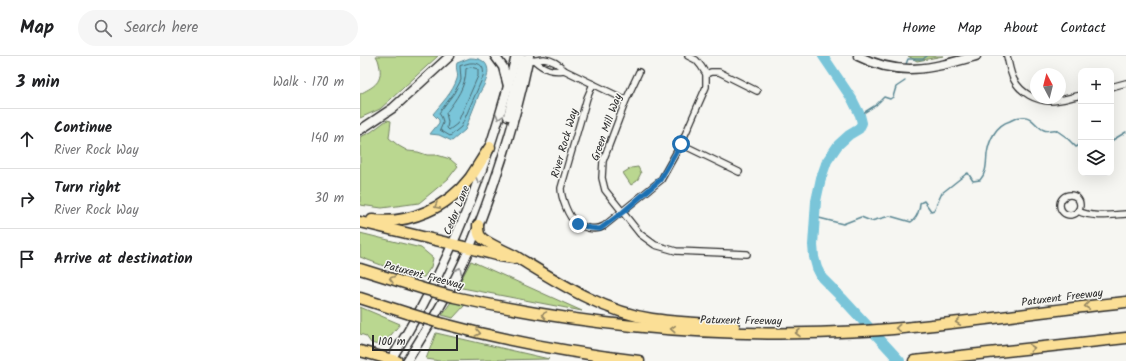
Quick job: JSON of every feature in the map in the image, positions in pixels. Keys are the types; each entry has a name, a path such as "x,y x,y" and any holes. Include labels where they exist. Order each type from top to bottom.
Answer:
{"highway":[{"path":"360,218 375,221 398,220 411,217 434,208 462,187 490,147"},
{"path":"360,222 500,256 520,259"},
{"path":"478,225 478,232 482,238 581,295 610,308 651,319 728,326 782,333"},
{"name":"Patuxent Freeway","path":"360,269 454,297 520,311 612,324 712,332 814,333 863,331 1126,302"},
{"path":"360,298 476,333 526,344 639,361"},
{"path":"914,361 1126,338"},
{"path":"360,351 393,360"},
{"path":"360,351 372,361"}],"main road":[{"path":"360,130 394,108 450,56"},
{"path":"495,56 503,66 508,86"},
{"path":"858,56 871,63 884,67 909,70 935,66 976,56"},
{"path":"407,361 427,330 444,298 469,248 478,225 511,128 523,58"},
{"path":"469,248 468,235 495,164 523,58"},
{"name":"Cedar Lane","path":"393,360 453,244 478,183 508,86 523,58"}],"street":[{"path":"688,56 696,60 706,74 711,72 719,72 757,91"},
{"path":"1007,56 1014,80 1028,95 1050,101 1078,96"},
{"path":"523,58 542,68 556,71 564,70 626,100"},
{"name":"Green Mill Way","path":"639,72 626,100 603,161 602,178 605,190 640,234 646,240 655,245 676,252 747,254"},
{"name":"River Rock Way","path":"593,84 561,188 561,193 571,218 578,224 590,228 600,229 623,212 660,180 681,144 704,96 706,74"},
{"path":"1114,86 1126,83"},
{"path":"681,144 739,172"},
{"path":"1078,211 1092,215 1126,214"}],"green space":[{"path":"376,56 438,56 380,109 360,118 360,94 375,84 379,78 380,68"},
{"path":"908,56 943,56 917,61"},
{"path":"387,120 391,121 389,138 399,146 408,151 427,155 437,155 450,159 458,166 448,179 419,203 382,208 360,205 360,137 371,132"},
{"path":"638,167 641,173 637,181 631,185 623,173 631,168"},
{"path":"360,233 421,248 433,258 431,267 424,277 410,276 360,257"},
{"path":"471,261 582,311 457,287"},
{"path":"451,302 465,305 453,318 442,315"},
{"path":"360,307 400,324 382,346 371,343 366,336 360,334"},
{"path":"436,333 549,359 440,361 426,359"}],"water":[{"path":"470,58 483,61 488,69 488,75 465,130 452,141 439,135 430,134 439,123 439,120 433,114 450,93 457,79 457,63"}],"waterway":[{"path":"823,56 852,99 860,115 862,123 859,129 849,135 838,145 827,161 821,178 816,201 813,245 814,257 822,278 900,361"},
{"path":"906,64 908,59 923,59 927,56"},
{"path":"860,115 876,105 884,97 890,99 893,97 896,87 905,81"},
{"path":"815,217 843,224 861,217 871,221 890,216 911,222 918,213 920,203 924,201 931,211 934,210 942,193 966,174 968,173 973,181 980,180 985,171 991,138 1001,126 1018,117 1031,119 1046,131 1056,130 1076,147 1078,146"},
{"path":"1113,140 1126,132"}],"route":[{"path":"578,224 590,228 600,229 623,212 660,180 681,144"}]}
